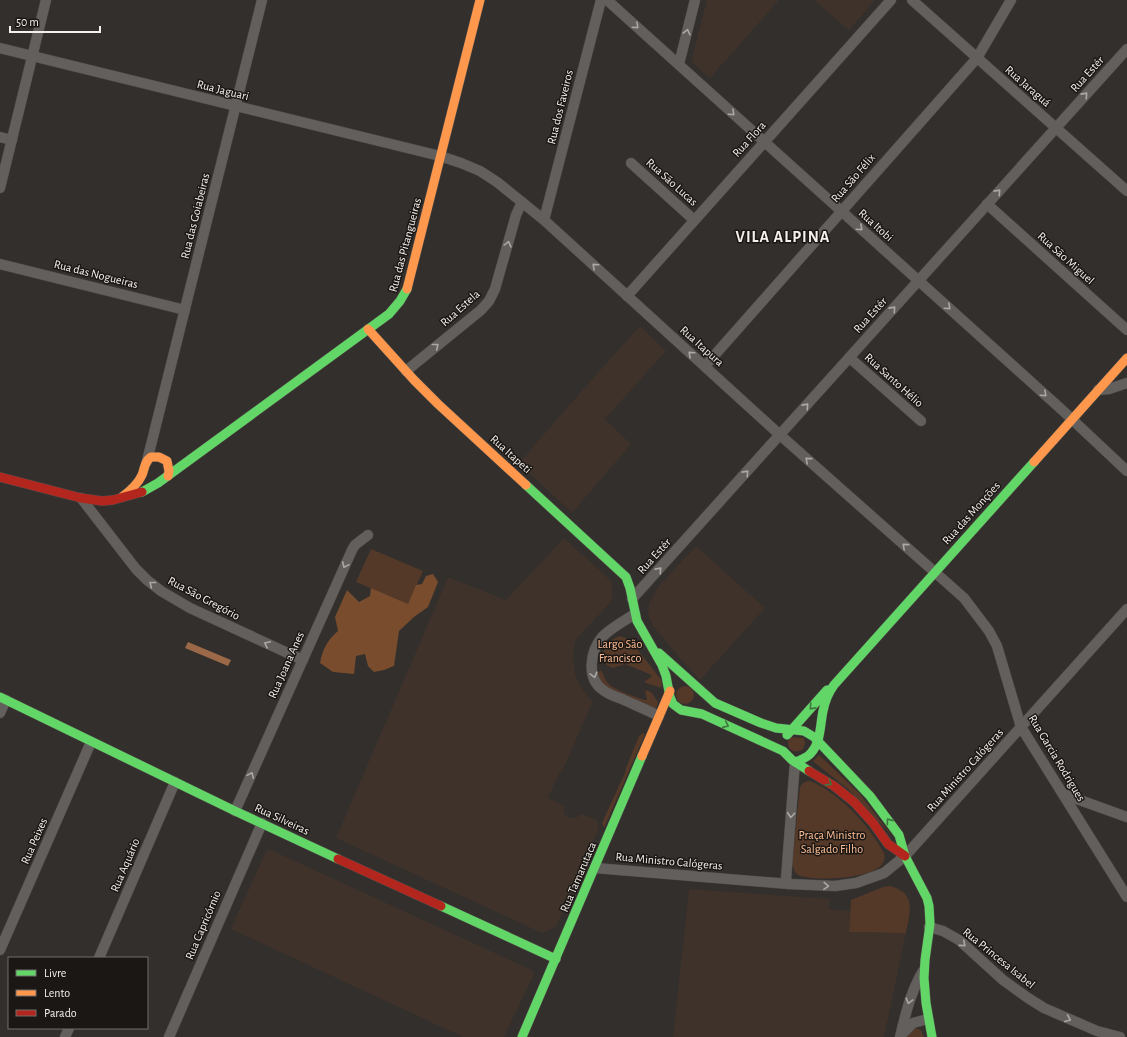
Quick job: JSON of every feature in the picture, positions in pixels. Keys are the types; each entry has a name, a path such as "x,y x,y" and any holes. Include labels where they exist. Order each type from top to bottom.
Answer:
{"street":[{"path":"0,188 46,0"},
{"name":"Rua das Goiabeiras","path":"143,472 153,439 237,106 262,0"},
{"name":"Rua das Pitangueiras","path":"0,477 81,498 102,501 140,493 168,476 389,314 404,297 480,0"},
{"name":"Rua dos Faveiros","path":"544,220 601,0"},
{"name":"Rua Itobi","path":"607,0 1072,419 1127,471"},
{"path":"679,64 695,0"},
{"name":"Rua Flora","path":"627,296 891,0"},
{"name":"Rua Jaraguá","path":"912,0 1127,191"},
{"name":"Rua São Félix","path":"705,366 977,58 1011,0"},
{"name":"Rua Jaguari","path":"0,48 440,156"},
{"name":"Rua Estér","path":"632,599 1127,49"},
{"path":"0,137 12,140"},
{"name":"Rua Itapura","path":"440,156 480,171 497,182 544,220 780,435 935,572"},
{"name":"Rua São Lucas","path":"631,163 694,220"},
{"name":"Rua Estela","path":"406,371 481,310 489,301 495,289 516,215 522,202"},
{"name":"Rua São Miguel","path":"987,204 1127,330"},
{"name":"Rua das Nogueiras","path":"0,264 185,310"},
{"name":"Rua Itapeti","path":"368,329 406,371 444,409 621,571 629,582 632,599"},
{"name":"Rua Santo Hélio","path":"850,358 921,421"},
{"name":"Rua das Monções","path":"791,730 825,691 834,685 1127,358"},
{"path":"1098,390 1109,389 1127,383"},
{"path":"153,439 156,450 165,459 169,471 168,476"},
{"path":"147,461 154,457 165,459 178,465 183,464"},
{"path":"143,472 148,480 158,482"},
{"path":"120,498 134,487 143,472"},
{"name":"Rua São Gregório","path":"81,498 136,569 146,580 161,591 190,608 303,660"},
{"name":"Rua Joana Anes","path":"235,811 352,550 355,545 368,535"},
{"name":"Rua Garcia Rodrigues","path":"935,572 964,598 989,631 1001,657 1021,727 1127,897"},
{"path":"632,599 640,628 653,647 665,673 675,713"},
{"name":"Rua Ministro Calógeras","path":"595,868 788,884 835,886 856,883 884,873 905,856 1127,608"},
{"path":"635,614 609,631 602,637 597,645 592,663 593,676 597,684 606,693 675,713 702,714 783,751 789,758 834,786 854,802 873,823 888,844 905,856"},
{"path":"653,647 688,681 715,703 754,721 776,728 809,733 819,741 828,753 870,796 899,835 905,856 927,898 930,912 924,970 928,1019 932,1037"},
{"name":"Rua Tamarutaca","path":"522,1037 656,727 675,713 669,693 678,682 688,681"},
{"name":"Rua das Monções","path":"819,741 825,703 834,685"},
{"path":"675,713 697,706 700,700 700,691"},
{"path":"0,713 3,698"},
{"name":"Rua Silveiras","path":"3,698 235,811 556,959"},
{"path":"783,751 784,742 791,730"},
{"path":"796,762 805,759 813,753 819,741"},
{"name":"Rua Peixes","path":"0,950 91,742"},
{"path":"788,884 786,879 796,762"},
{"name":"Rua Aquário","path":"99,957 175,782"},
{"path":"1063,794 1127,817"},
{"name":"Rua Capricórnio","path":"169,1037 262,823"},
{"name":"Rua Princesa Isabel","path":"929,927 943,931 959,940 1009,984 1039,1005 1080,1024 1120,1037"},
{"path":"901,1036 910,998 915,985 924,970"},
{"path":"901,1036 913,1023 928,1019"}],"shaded area":[{"path":"707,0 779,0 710,78 694,64 692,58"},
{"path":"814,0 875,0 849,30"},
{"path":"640,326 666,351 605,419 631,444 572,513 519,463"},
{"path":"564,538 610,580 612,584 613,597 609,604 575,642 573,656 575,674 580,686 593,701 562,772 560,771 548,798 564,806 564,813 569,818 576,818 581,814 597,820 599,827 556,927 542,933 336,838 448,577 506,600"},
{"path":"696,546 765,608 700,680 653,626 648,615 649,604 658,587"},
{"path":"433,574 438,582 428,607 414,617 399,631 394,666 374,672 368,666 365,654 356,656 354,674 333,672 320,663 326,645 338,631 335,617 347,590 359,602 370,596 371,588 408,604 416,585 422,584 426,576"},
{"path":"188,642 231,660 228,666 185,648"},
{"path":"268,850 271,850 532,970 534,974 504,1037 463,1037 231,929 265,853"},
{"path":"689,889 830,899 829,909 850,911 849,932 906,933 884,1037 673,1037"}],"green space":[{"path":"371,549 423,571 408,604 356,582"},
{"name":"Largo São Francisco","path":"620,636 630,640 662,681 661,688 644,682 652,675 625,664 613,668 607,665 603,656 606,646 615,638"},
{"name":"Largo São Francisco","path":"600,670 607,682 620,691 645,700 647,700 645,692 647,690 652,693 658,702 656,709 608,690 599,678 598,674"},
{"path":"685,686 691,689 694,695 691,701 685,704 679,701 676,695 679,689"},
{"path":"643,733 645,734 604,828 602,823 625,773 639,736"},
{"path":"790,737 804,738 805,744 803,749 800,751 792,750 788,743"},
{"path":"819,755 859,793 894,838 849,790 813,761"},
{"name":"Praça Ministro Salgado Filho","path":"808,781 820,786 844,803 866,826 884,853 884,862 876,869 865,874 834,878 806,877 798,875 795,872 792,864 800,787 803,783"},
{"path":"890,886 899,889 908,898 910,911 906,933 849,932 851,900 883,887"},
{"path":"915,1028 921,1030 924,1037 907,1037"}],"traffic: fast":[{"path":"142,492 158,483 389,314 400,301 407,289"},
{"path":"795,762 808,756 817,744 825,704 828,694 834,685 1034,462"},
{"path":"526,485 626,577 630,588 637,621 662,665 673,704 681,710 702,714 783,751 792,760 809,771"},
{"path":"659,653 715,703 761,723 776,728 804,731 814,737 870,796 899,835 905,856 927,898 929,906 930,924 924,978 926,1003 932,1037"},
{"path":"787,735 827,690"},
{"path":"0,697 235,811 338,859"},
{"path":"522,1037 642,756"},
{"path":"441,906 556,959"}],"traffic: slow":[{"path":"407,289 480,0"},
{"path":"368,329 438,404 526,485"},
{"path":"1034,462 1127,358"},
{"path":"122,497 131,490 138,481 142,475 146,463 151,457 159,457 167,461 169,471 168,476"},
{"path":"642,756 670,691"}],"traffic: jam":[{"path":"0,477 81,498 102,501 113,500 142,492"},
{"path":"809,771 834,786 854,802 873,823 888,844 905,856"},
{"path":"338,859 441,906"}],"district":[{"name":"VILA ALPINA","path":"783,236"}]}
